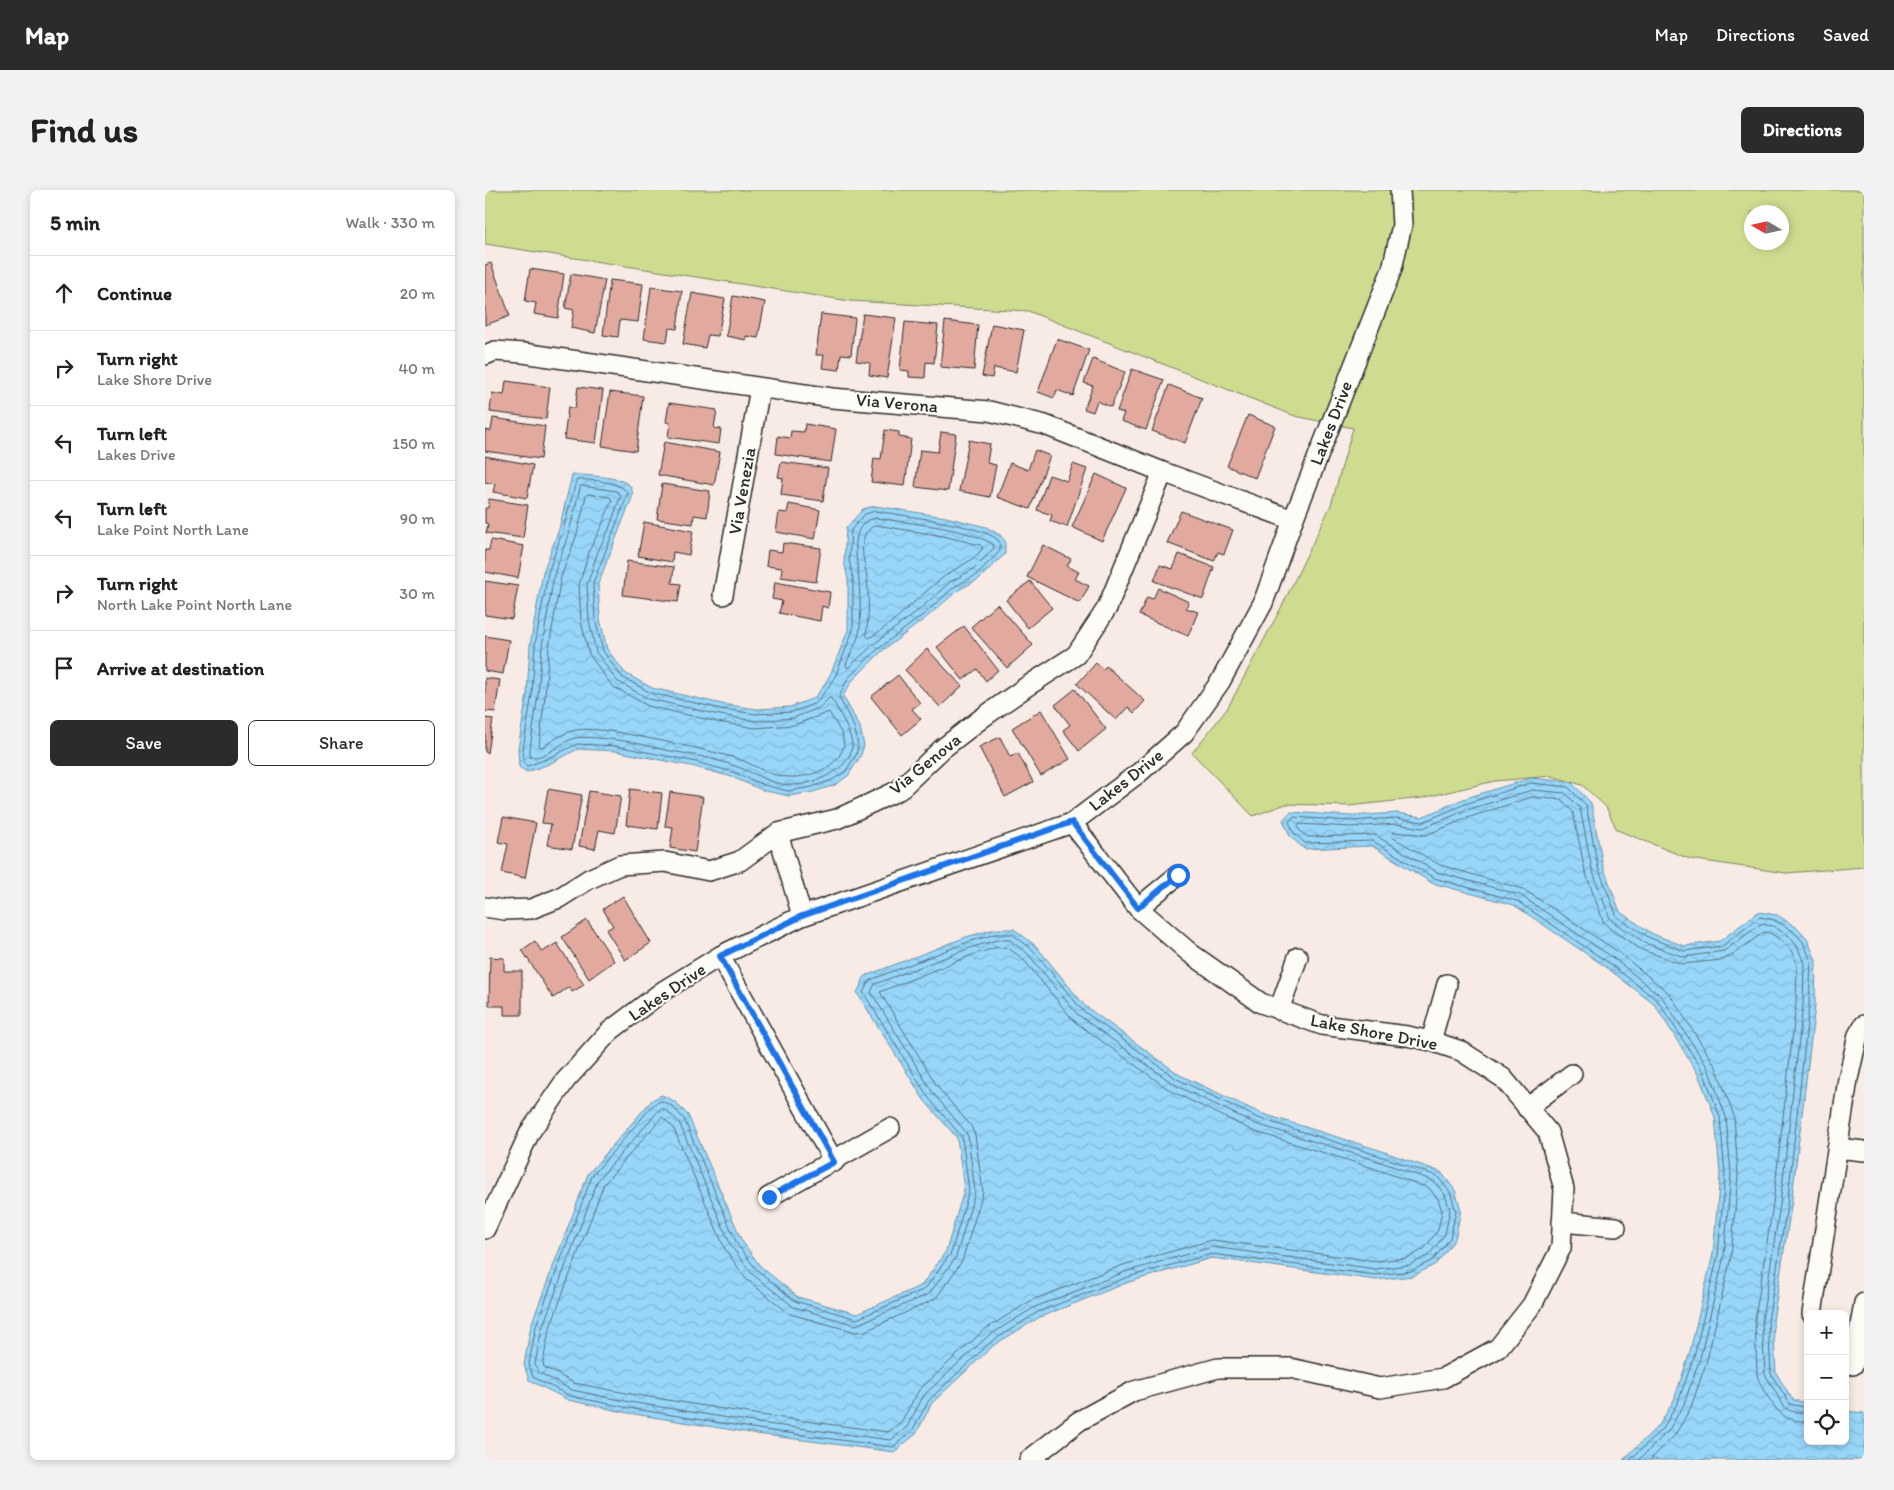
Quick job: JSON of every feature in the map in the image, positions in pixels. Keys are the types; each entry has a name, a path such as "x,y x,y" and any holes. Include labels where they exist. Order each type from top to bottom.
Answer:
{"street":[{"name":"Lakes Drive","path":"485,1229 529,1132 565,1082 609,1032 663,991 720,956 802,916 1072,822 1141,772 1184,733 1220,682 1263,603 1293,520 1392,269 1402,225 1400,190"},
{"name":"Via Verona","path":"485,355 495,351 523,353 832,398 989,411 1045,425 1163,472 1293,520"},
{"name":"Via Venezia","path":"723,595 759,388"},
{"name":"Via Genova","path":"485,907 504,910 531,909 559,898 589,879 620,865 665,862 709,870 740,861 778,833 837,819 899,790 942,749 982,718 1076,655 1107,608 1163,472"},
{"name":"Lake Shore Drive","path":"1029,1460 1079,1421 1134,1391 1218,1368 1290,1368 1380,1388 1443,1378 1498,1348 1532,1305 1561,1248 1564,1190 1548,1132 1503,1078 1461,1051 1431,1041 1321,1025 1261,1004 1189,953 1138,908 1072,822"},
{"path":"778,833 802,916"},
{"path":"1138,908 1178,875"},
{"path":"720,956 834,1162"},
{"path":"1279,1010 1298,957"},
{"path":"1431,1041 1447,984"},
{"path":"1813,1310 1848,1079 1858,1035 1864,1025"},
{"path":"1527,1108 1572,1074"},
{"path":"769,1197 834,1162 890,1128"},
{"path":"1837,1148 1864,1151"},
{"path":"1562,1222 1616,1227"},
{"path":"1854,1365 1864,1302"}],"green space":[{"path":"485,190 1864,190 1864,867 1786,873 1690,859 1617,830 1606,807 1582,785 1551,776 1495,781 1422,798 1349,806 1286,804 1253,816 1192,753 1227,709 1282,606 1331,505 1353,428 1295,416 1028,311 850,301 485,244"}],"water":[{"path":"572,475 620,480 631,487 633,495 598,584 600,619 607,649 625,673 652,688 722,704 757,709 790,707 814,698 823,687 831,673 848,630 848,580 844,561 846,528 863,509 875,506 946,517 986,527 1000,535 1005,541 1005,554 979,579 957,591 881,652 852,681 843,696 860,727 864,746 860,757 848,776 835,785 813,792 789,796 762,790 732,777 691,766 615,751 578,749 549,764 527,772 519,767 518,749 527,694 530,645 543,572 559,529"},
{"path":"1531,778 1571,782 1591,803 1603,866 1620,912 1653,934 1684,946 1720,941 1758,912 1777,915 1796,927 1807,939 1816,960 1815,1006 1791,1206 1773,1321 1776,1373 1793,1400 1804,1402 1804,1445 1849,1445 1849,1411 1864,1413 1864,1460 1623,1460 1660,1424 1674,1400 1689,1355 1713,1254 1720,1174 1715,1117 1698,1074 1655,1005 1606,967 1514,905 1432,883 1372,846 1304,849 1290,836 1283,820 1290,812 1351,816 1397,813 1422,817 1463,799"},
{"path":"995,929 1014,929 1036,946 1085,1006 1180,1075 1260,1113 1379,1150 1441,1172 1455,1190 1461,1210 1455,1239 1436,1264 1413,1276 1376,1280 1212,1258 1129,1282 1040,1317 994,1345 932,1403 916,1434 894,1452 757,1434 628,1413 568,1400 529,1380 524,1365 531,1325 588,1174 652,1100 662,1095 674,1101 688,1115 742,1241 760,1266 798,1297 857,1314 922,1285 946,1251 964,1190 957,1138 924,1100 857,993 865,976 966,937"}],"building":[{"path":"491,263 510,316 485,325 485,265"},
{"path":"530,269 564,274 558,318 534,314 536,303 525,301"},
{"path":"571,274 605,280 595,333 571,328 574,310 565,308"},
{"path":"610,280 643,284 638,322 620,320 618,337 603,335"},
{"path":"651,287 682,291 677,329 669,328 667,342 644,339"},
{"path":"692,293 725,299 718,336 708,335 705,348 683,344"},
{"path":"733,296 765,302 758,338 746,336 746,340 726,336"},
{"path":"821,314 855,318 851,355 841,354 839,370 822,368 824,355 816,355"},
{"path":"863,314 896,318 887,378 869,375 870,363 856,361"},
{"path":"945,321 978,325 974,370 940,367"},
{"path":"905,322 938,325 934,363 926,362 925,378 909,377 909,371 900,370"},
{"path":"992,324 1024,330 1016,372 994,368 992,378 982,376"},
{"path":"1057,339 1089,350 1073,396 1057,390 1054,398 1038,392"},
{"path":"1093,359 1125,372 1111,407 1097,401 1093,412 1084,409 1093,386 1084,383"},
{"path":"1132,369 1164,380 1146,430 1121,421 1124,413 1117,411"},
{"path":"506,381 550,387 546,419 490,412 492,393 504,395"},
{"path":"1169,385 1202,398 1185,443 1152,431"},
{"path":"578,387 603,390 596,443 564,439 568,407 575,408"},
{"path":"610,392 643,396 636,451 602,446"},
{"path":"669,403 717,410 714,428 721,429 719,444 668,437 670,423 666,422"},
{"path":"1248,415 1275,426 1255,478 1227,466"},
{"path":"493,418 545,426 541,459 485,451 485,430 491,431"},
{"path":"805,424 836,429 831,462 776,454 778,436 790,438 791,431 804,432"},
{"path":"885,430 899,432 899,437 911,439 905,486 871,482 874,458 881,459"},
{"path":"941,432 956,434 948,491 915,487 920,450 938,452"},
{"path":"969,440 990,444 987,463 996,465 990,497 959,491"},
{"path":"664,442 720,452 714,485 658,475"},
{"path":"1035,450 1050,456 1030,509 997,497 1010,463 1028,470"},
{"path":"485,456 533,465 527,498 493,492 495,484 485,482"},
{"path":"781,462 828,468 823,501 781,495 783,478 778,477"},
{"path":"1073,464 1087,469 1067,527 1050,521 1052,515 1037,510 1049,475 1067,481"},
{"path":"1096,474 1126,488 1102,541 1072,527"},
{"path":"662,484 710,491 707,517 694,515 693,524 657,519"},
{"path":"489,499 528,505 523,538 486,533 488,524 485,523 485,508 488,508"},
{"path":"789,504 820,510 815,539 776,532 779,512 787,513"},
{"path":"1181,511 1233,530 1224,554 1218,552 1214,561 1167,543"},
{"path":"644,522 693,531 689,555 673,552 672,562 638,556"},
{"path":"491,540 524,546 518,578 485,572 485,550 489,550"},
{"path":"783,543 821,548 816,582 781,577 782,568 766,566 768,550 782,552"},
{"path":"1043,545 1071,559 1067,566 1079,572 1075,579 1089,586 1080,603 1027,577"},
{"path":"1179,554 1214,567 1203,599 1154,581 1160,565 1173,569"},
{"path":"627,561 674,567 672,583 681,584 678,602 623,595"},
{"path":"485,581 518,586 512,619 485,615"},
{"path":"1030,581 1052,608 1028,628 1006,600"},
{"path":"775,582 830,592 828,608 822,606 820,621 779,613 782,601 772,599"},
{"path":"1158,588 1189,602 1186,608 1198,612 1188,636 1139,615 1147,597 1153,599"},
{"path":"997,604 1033,645 1007,668 971,627"},
{"path":"964,626 998,670 986,681 977,669 963,680 937,647"},
{"path":"485,636 509,640 503,674 485,671"},
{"path":"927,649 962,686 940,707 905,670"},
{"path":"1096,663 1103,669 1106,666 1145,701 1134,713 1128,707 1116,720 1077,684"},
{"path":"898,675 920,703 912,709 921,719 902,735 871,697"},
{"path":"485,678 500,680 495,712 485,711"},
{"path":"1075,689 1106,729 1079,751 1063,730 1070,725 1055,705"},
{"path":"1041,710 1070,759 1041,776 1012,728"},
{"path":"485,718 493,719 488,753 485,752"},
{"path":"1000,737 1010,757 1018,753 1033,782 1005,797 979,747"},
{"path":"548,789 582,795 572,849 547,845 551,824 542,823"},
{"path":"630,789 662,793 658,829 626,825"},
{"path":"589,791 621,796 615,833 599,830 595,849 579,846"},
{"path":"670,792 703,797 695,852 670,848 673,827 665,826"},
{"path":"503,817 536,823 525,878 502,873 508,844 498,842"},
{"path":"623,896 651,943 625,960 606,930 613,926 603,909"},
{"path":"587,920 614,961 589,979 562,937"},
{"path":"535,941 542,952 557,943 584,985 572,992 569,987 553,998 522,950"},
{"path":"490,957 504,958 504,971 522,971 522,1015 504,1015 504,1006 489,1006"}],"route":[{"path":"769,1197 834,1162 720,956 802,916 1072,822 1138,908 1178,875"}]}
